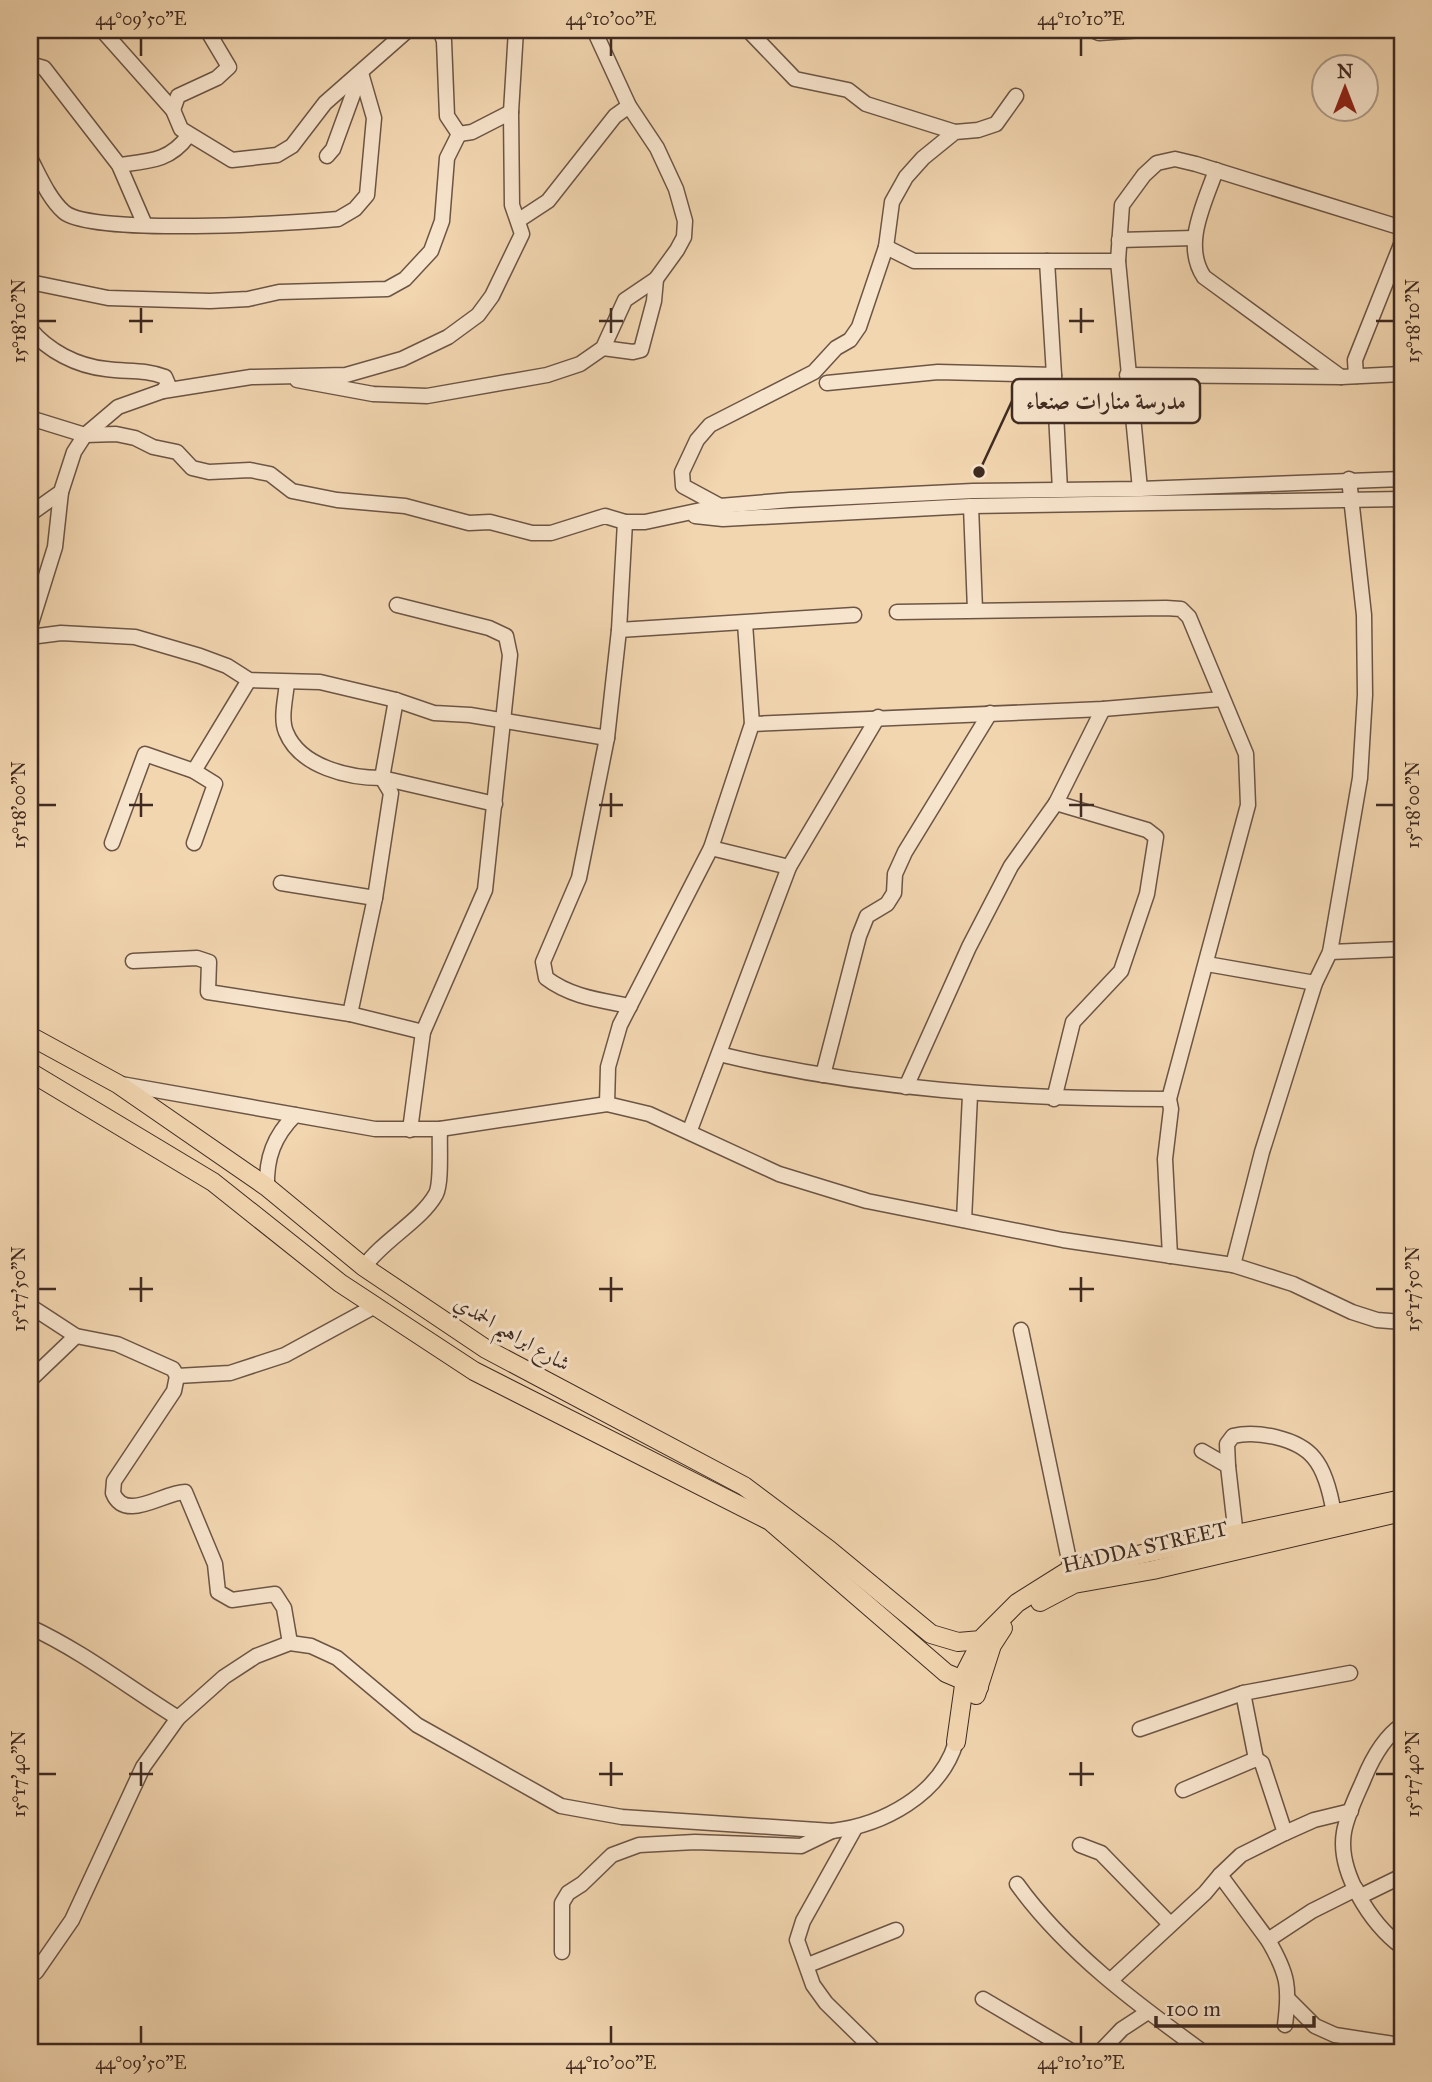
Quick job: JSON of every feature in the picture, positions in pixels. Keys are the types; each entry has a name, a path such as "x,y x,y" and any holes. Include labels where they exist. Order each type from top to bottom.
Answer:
{"main road":[{"name":"شارع ابراهيم الحمدي","path":"30,1036 118,1084 267,1187 364,1267 486,1349 718,1470 828,1549 930,1634 958,1642 981,1640"},
{"path":"30,1072 213,1182 306,1257 474,1371 770,1521 946,1673 972,1684"},
{"path":"306,1257 325,1235"},
{"path":"706,1489 718,1470"},
{"name":"HADDA STREET","path":"956,1742 972,1684 1003,1627 1057,1591 1073,1576 1153,1570 1402,1499"},
{"name":"HADDA STREET","path":"956,1742 970,1716 971,1659 981,1640 1017,1603 1073,1576 1236,1536 1402,1512"},
{"path":"816,1563 828,1549"},
{"path":"946,1673 957,1695 961,1717"}],"street":[{"path":"102,30 173,110 181,129 188,136 232,160 277,155 292,146 325,103 408,30"},
{"path":"440,30 444,41 447,116 459,134"},
{"path":"30,627 55,547 61,492 74,452 85,435 118,407 163,391 251,377 289,378 346,374 402,359 448,337 478,314 492,296 522,234 512,205 511,112 516,30"},
{"path":"289,378 373,394 427,396 547,375 580,364 603,348 625,300 656,279 684,237 685,220 676,189 657,148 629,106 594,30"},
{"path":"748,30 795,79 848,90 866,104 955,132 978,130 996,124 1016,96"},
{"path":"1092,30 1099,33 1143,30"},
{"path":"173,110 178,96 217,78 229,67 209,31"},
{"path":"30,64 44,68 119,164 145,225"},
{"path":"327,156 333,149 361,73"},
{"path":"30,158 44,186 65,214 93,221 145,225 338,219 355,209 368,195 374,118 361,73"},
{"path":"519,220 548,201 615,116 629,106"},
{"path":"459,134 472,132 511,112"},
{"path":"955,132 923,158 906,177 892,202 886,247 859,327 850,340 836,348 814,372 710,425 697,440 682,472 683,486 722,513 947,493 1402,479"},
{"path":"30,282 108,298 209,301 248,299 279,292 387,289 405,279 431,251 442,221 447,158 459,134"},
{"path":"119,164 161,160 178,150 188,136"},
{"path":"1140,489 1118,261 1122,205 1144,175 1157,163 1175,159 1402,228"},
{"path":"1216,170 1194,238 1196,261 1204,277 1341,377"},
{"path":"1119,240 1194,238"},
{"path":"1356,376 1355,360 1402,243"},
{"path":"886,247 914,261 1118,261"},
{"path":"1047,261 1059,490"},
{"path":"603,348 634,352 641,350 654,301 656,279"},
{"path":"30,329 39,340 70,360 105,369 151,371 165,377 167,384 163,391"},
{"path":"827,383 938,372 1054,375"},
{"path":"1127,375 1341,377 1402,374"},
{"path":"30,418 85,435 116,434 135,438 153,447 177,452 192,468 209,472 250,470 270,474 292,491 337,500 405,506 468,523 490,522 542,533 605,516 625,522 645,522 680,514 1402,499"},
{"path":"1233,1265 1262,1152 1315,983 1330,952 1360,778 1365,695 1364,615 1349,479"},
{"path":"30,514 61,492"},
{"path":"971,506 975,610"},
{"path":"625,522 619,630 607,738 579,878 543,962 546,978 558,987 576,995 630,1006"},
{"path":"397,605 489,628 506,636 510,655 485,890 423,1032 410,1130"},
{"path":"897,612 1181,609 1189,617 1246,754 1248,805 1169,1099 1171,1109 1165,1159 1170,1256"},
{"path":"619,630 854,615"},
{"path":"607,1104 608,1067 620,1025 711,848 752,724 745,623"},
{"path":"30,637 61,633 135,637 227,666 250,680 320,682 396,700 433,713 470,715 607,738"},
{"path":"194,771 250,680"},
{"path":"287,682 285,730 295,747 317,765 362,778 382,778 495,804"},
{"path":"752,724 1103,709 1222,699"},
{"path":"349,1014 375,898 391,793 382,778 396,700"},
{"path":"906,1087 969,947 1011,866 1056,803 1103,709"},
{"path":"822,1075 859,936 867,916 887,904 894,893 895,874 905,852 990,713"},
{"path":"690,1130 789,867 878,717"},
{"path":"112,843 145,754 194,771 215,784 194,843"},
{"path":"1054,1099 1073,1022 1121,971 1147,894 1156,847 1156,836 1147,830 1056,803"},
{"path":"711,848 789,867"},
{"path":"281,883 375,898"},
{"path":"1330,952 1402,949"},
{"path":"133,961 197,958 209,962 208,992 349,1014 423,1032"},
{"path":"1207,964 1315,983"},
{"path":"719,1054 822,1075 970,1094 1054,1099 1169,1099"},
{"path":"118,1084 341,1125 410,1130 440,1129 607,1104 649,1114 690,1130 779,1174 867,1201 1233,1265 1293,1284 1352,1312 1377,1320 1402,1322"},
{"path":"964,1220 970,1094"},
{"path":"267,1187 272,1148 283,1127 295,1115"},
{"path":"364,1267 376,1250 418,1214 437,1193 440,1129"},
{"path":"30,1306 76,1336 117,1345 169,1365 177,1376 174,1391 114,1481 113,1493 120,1503 137,1507 185,1492 215,1564 218,1592 232,1600 275,1594 284,1608 290,1643"},
{"path":"177,1376 230,1373 285,1355 375,1306"},
{"path":"1021,1330 1073,1576"},
{"path":"30,1380 76,1336"},
{"path":"1236,1536 1227,1444 1233,1436 1265,1435 1292,1444 1313,1457 1323,1475 1335,1520"},
{"path":"1202,1451 1228,1465"},
{"path":"30,1627 67,1644 110,1676 178,1717"},
{"path":"36,1972 72,1920 143,1767 178,1717 224,1677 256,1656 290,1643 312,1646 337,1658 416,1725 561,1807 622,1818 832,1831 855,1828 887,1816 923,1792 951,1757 956,1742"},
{"path":"1140,1729 1243,1693 1350,1673"},
{"path":"1243,1693 1256,1759 1262,1763 1284,1833"},
{"path":"1402,1723 1370,1765 1343,1834 1348,1877 1387,1936 1402,1947"},
{"path":"1183,1790 1256,1759"},
{"path":"1111,1979 1241,1855 1314,1820 1351,1811"},
{"path":"855,1828 803,1921 797,1940 813,1985 826,2003 876,2052"},
{"path":"562,1952 562,1903 568,1893 582,1884 612,1855 639,1845 695,1842 801,1846 832,1831"},
{"path":"1080,1845 1101,1853 1170,1924"},
{"path":"1220,1874 1282,1964 1289,1989 1284,2025"},
{"path":"1268,1940 1312,1911 1402,1876"},
{"path":"1017,1884 1049,1922 1111,1979 1148,2012 1203,2052"},
{"path":"808,1965 896,1930"},
{"path":"983,1999 1073,2052"},
{"path":"1288,1999 1315,2026 1335,2035 1400,2045"},
{"path":"1100,2052 1122,2029 1148,2012"}],"place":[{"name":"مدرسة منارات صنعاء","path":"979,472"}]}
